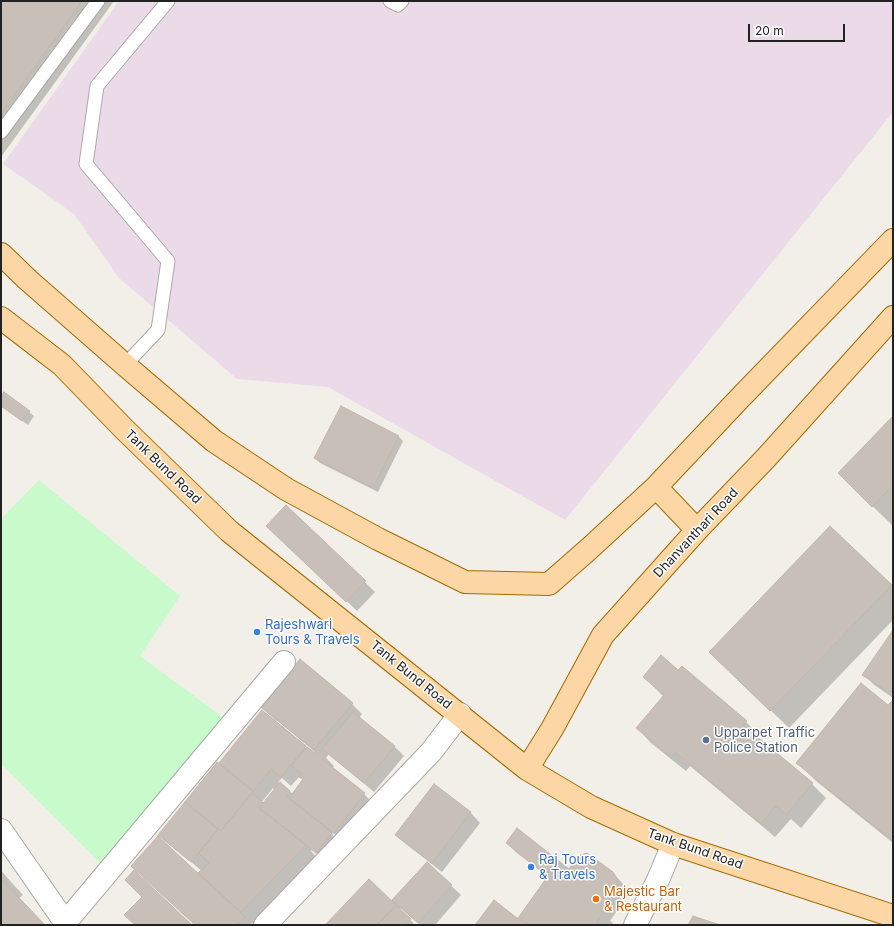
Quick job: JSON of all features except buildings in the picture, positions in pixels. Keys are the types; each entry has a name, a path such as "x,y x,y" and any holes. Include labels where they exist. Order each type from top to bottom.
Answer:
{"main road":[{"path":"1,254 28,280 214,441 286,489 465,582 549,584 656,487 893,240"},
{"name":"Dhanvanthari Road","path":"527,769 552,729 604,635 697,530 766,458 893,317"},
{"name":"Tank Bund Road","path":"1,318 62,365 124,429 229,530 527,769 591,807 673,844 893,916"},
{"path":"656,487 697,530"}],"street":[{"path":"1,830 66,924 284,662"},
{"path":"265,925 430,752 460,714"},
{"path":"635,925 658,880 673,844"}],"lane":[{"path":"1,132 98,1"},
{"path":"125,365 158,330 168,260 86,164 97,86 168,1"},
{"path":"390,1 398,5 402,1"}],"shaded area":[{"path":"119,1 893,1 893,112 565,520 328,387 237,379 119,278 74,214 3,164"}],"green space":[{"path":"39,480 180,596 140,656 224,718 101,864 1,764 1,519"}],"place":[{"name":"Rajeshwari Tours & Travels","path":"257,632"},
{"name":"Upparpet Traffic Police Station","path":"706,740"},
{"name":"Raj Tours & Travels","path":"531,867"},
{"name":"Majestic Bar & Restaurant","path":"596,899"}]}
